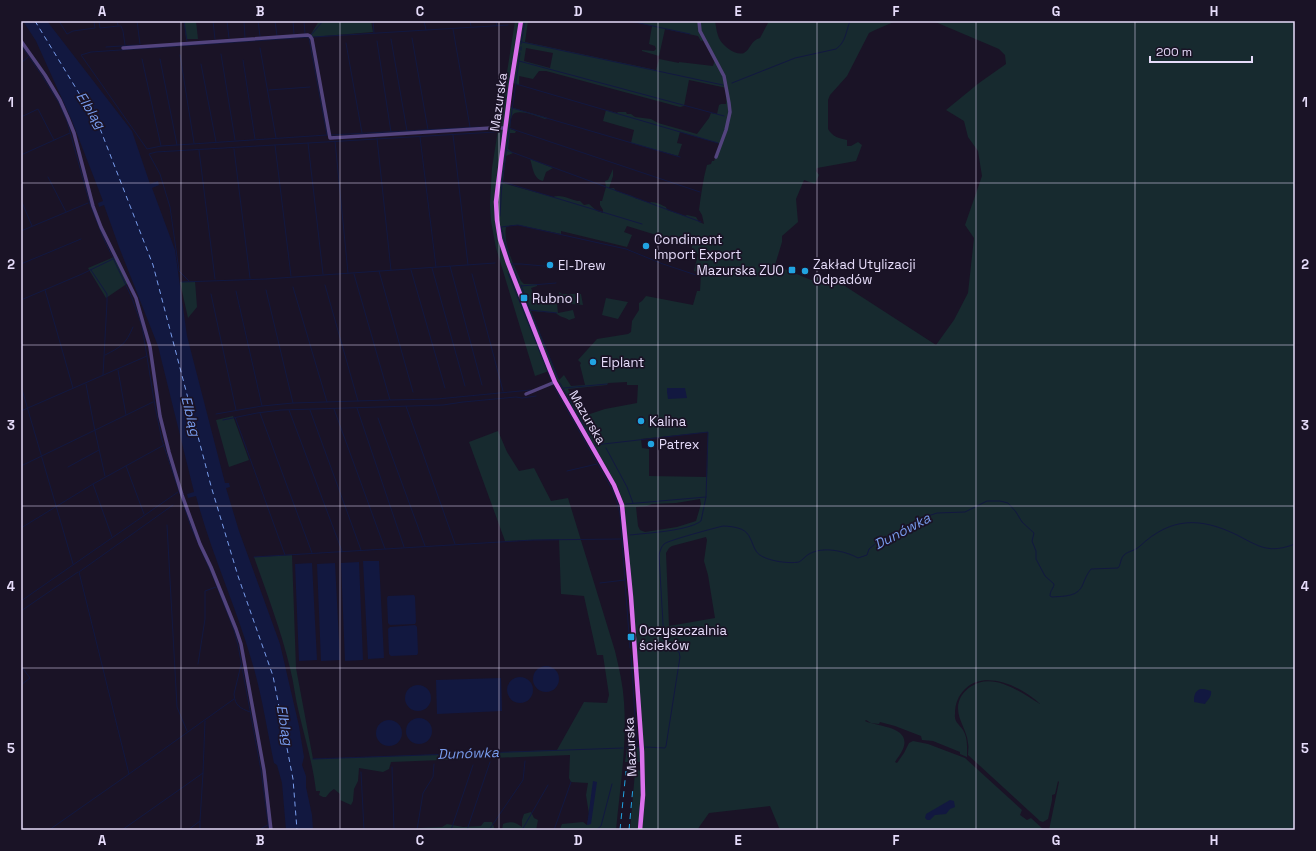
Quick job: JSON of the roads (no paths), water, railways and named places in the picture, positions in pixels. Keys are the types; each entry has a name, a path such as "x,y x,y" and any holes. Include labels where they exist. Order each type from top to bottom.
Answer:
{"main road":[{"name":"Mazurska","path":"521,21 505,128 496,202 498,233 512,273 556,382 614,485 622,505 631,597 642,752 643,795 640,830"}],"street":[{"path":"699,21 700,31 724,76 729,103 730,112 728,125 716,157"},
{"path":"124,48 308,35 312,39 330,138 505,128"},
{"path":"21,41 45,75 60,100 74,133 93,206 101,227 136,298 150,347 160,416 182,495 200,544 212,568 234,622 241,644 264,770 271,830"},
{"path":"526,394 556,382"}],"water":[{"name":"Elbląg","path":"23,21 47,21 132,131 150,184 158,181 159,185 152,188 175,250 187,336 225,483 229,483 230,487 226,488 239,531 280,644 299,726 304,757 302,765 306,776 306,787 312,815 313,830 286,830 282,783 277,765 274,763 256,674 196,496 188,498 187,494 194,492 158,346 104,205 99,207 98,203 103,201 72,121 36,41"},
{"path":"667,388 685,388 687,398 668,399"},
{"path":"363,561 379,561 384,658 368,659"},
{"path":"359,562 363,660 345,661 341,563"},
{"path":"312,563 317,660 299,661 295,564"},
{"path":"335,563 340,660 321,661 317,564"},
{"path":"414,595 415,624 390,625 388,623 388,596"},
{"path":"415,625 417,627 417,655 391,656 389,654 388,629 390,627"},
{"path":"546,666 555,670 559,679 555,688 546,692 537,688 533,679 537,670"},
{"path":"520,677 529,681 533,690 529,699 520,703 511,699 507,690 511,681"},
{"path":"501,678 502,711 437,714 436,680"},
{"path":"418,685 427,689 431,698 427,707 418,711 409,707 405,698 409,689"},
{"path":"1200,689 1211,691 1205,704 1194,702 1195,693"},
{"path":"419,718 428,722 432,731 428,740 419,744 410,740 406,731 410,722"},
{"path":"389,720 398,724 402,733 398,742 389,746 380,742 376,733 380,724"},
{"path":"593,781 597,782 591,824 587,825"},
{"path":"950,800 954,801 955,807 950,809 946,814 935,815 930,820 925,818 926,814"}],"waterway":[{"path":"59,21 67,34 73,31 95,28 94,21"},
{"path":"99,21 100,28 121,26 125,45"},
{"path":"117,21 118,25"},
{"path":"137,21 140,44"},
{"path":"184,21 187,41"},
{"path":"213,21 215,39"},
{"path":"227,21 229,38"},
{"path":"244,21 245,38"},
{"path":"258,21 260,36"},
{"path":"275,21 277,36"},
{"path":"293,21 294,34"},
{"path":"304,21 305,34"},
{"path":"311,35 323,21"},
{"path":"373,21 374,33"},
{"path":"424,21 426,30"},
{"path":"470,21 471,26"},
{"path":"496,21 497,26"},
{"path":"521,44 525,21"},
{"path":"630,21 690,34"},
{"path":"732,83 795,58 836,49 844,40 850,21"},
{"path":"313,37 508,25"},
{"path":"453,29 470,127"},
{"path":"177,145 147,149 81,55 91,52 310,37"},
{"path":"309,38 327,135"},
{"path":"412,38 428,130"},
{"path":"391,39 407,131"},
{"path":"377,41 391,132"},
{"path":"522,42 723,85"},
{"path":"346,43 362,133"},
{"path":"21,45 59,103 67,121 90,204 103,237 132,298 142,326 162,440 191,527 214,579 234,630 238,645 261,770 269,830"},
{"path":"106,47 138,45"},
{"path":"260,48 276,138"},
{"path":"500,216 502,182 520,53"},
{"path":"221,54 235,140"},
{"path":"180,55 194,143"},
{"path":"21,63 28,57"},
{"path":"142,59 161,146"},
{"path":"160,59 177,145 327,135"},
{"path":"243,60 255,139"},
{"path":"519,61 724,116"},
{"path":"201,64 216,142"},
{"path":"516,84 718,143"},
{"path":"269,90 310,87"},
{"path":"512,108 680,157"},
{"path":"21,117 38,109 54,140"},
{"path":"331,135 479,127"},
{"path":"509,128 700,192"},
{"path":"189,281 179,271 170,207 160,174 149,154 156,152 495,132"},
{"path":"21,155 70,133"},
{"path":"453,135 468,265"},
{"path":"420,137 436,267"},
{"path":"377,138 391,270"},
{"path":"335,141 348,273"},
{"path":"308,143 323,274"},
{"path":"275,145 291,276"},
{"path":"234,149 250,278"},
{"path":"199,150 215,279"},
{"path":"506,150 701,222"},
{"path":"48,177 66,212"},
{"path":"503,182 642,224"},
{"path":"21,200 32,226"},
{"path":"21,231 88,203"},
{"path":"510,260 501,227 518,225 626,249 663,264 699,276"},
{"path":"21,264 81,239"},
{"path":"21,300 113,259"},
{"path":"182,282 266,279 495,263"},
{"path":"512,263 519,282"},
{"path":"512,264 577,269"},
{"path":"450,266 482,385"},
{"path":"432,268 465,386"},
{"path":"91,270 107,294 103,375"},
{"path":"411,270 445,388"},
{"path":"379,271 413,392"},
{"path":"508,273 552,382"},
{"path":"354,274 390,400 437,399 531,390"},
{"path":"472,274 503,391"},
{"path":"521,286 556,283"},
{"path":"325,285 358,401"},
{"path":"521,285 530,310 557,313"},
{"path":"293,287 327,402"},
{"path":"45,290 73,388"},
{"path":"266,290 293,403"},
{"path":"236,291 262,406"},
{"path":"211,294 236,410"},
{"path":"531,312 558,378"},
{"path":"105,355 115,350 122,344 128,337 133,327"},
{"path":"21,411 147,356"},
{"path":"118,370 126,415"},
{"path":"560,383 590,436"},
{"path":"86,384 105,476"},
{"path":"564,388 607,384"},
{"path":"553,385 612,489 618,505 620,514 630,648"},
{"path":"21,386 73,564"},
{"path":"223,420 281,410 443,405 536,396"},
{"path":"216,414 262,406 293,403 389,400"},
{"path":"21,466 153,402"},
{"path":"406,406 455,544"},
{"path":"357,408 404,547"},
{"path":"334,409 385,549"},
{"path":"289,410 342,551"},
{"path":"310,410 361,550"},
{"path":"260,413 312,553"},
{"path":"235,417 285,555"},
{"path":"378,418 425,546"},
{"path":"595,445 708,432 706,497 701,521 687,527 677,529 630,535"},
{"path":"21,528 93,484 164,445"},
{"path":"606,448 627,487 633,503"},
{"path":"68,467 99,450"},
{"path":"567,471 597,464"},
{"path":"126,466 144,514"},
{"path":"93,484 112,537"},
{"path":"21,601 178,492"},
{"path":"626,504 706,497"},
{"name":"Dunówka","path":"645,747 665,748 666,746 680,657 679,652 666,644 664,641 659,555 664,544 683,537 723,526 730,526 739,528 747,533 759,554 776,561 789,563 799,562 808,555 821,550 834,550 847,553 858,558 867,555 869,549 880,540 894,537 919,519 937,513 965,512 987,501 1000,501 1008,503 1022,522 1034,533 1032,541 1036,551 1036,559 1045,576 1054,584 1050,594 1052,597 1074,594 1081,588 1091,569 1118,568 1124,555 1138,548 1152,536 1175,525 1186,523 1211,525 1237,535 1259,546 1271,549 1295,544"},
{"path":"49,830 129,774 79,572 173,505"},
{"path":"167,525 177,707 187,731"},
{"path":"254,557 533,540 622,539"},
{"path":"21,611 78,572"},
{"path":"600,583 625,580"},
{"path":"198,664 205,619 205,591 216,587"},
{"path":"631,655 637,747"},
{"path":"241,665 234,694 237,704 250,712"},
{"path":"21,666 30,678 21,685"},
{"path":"129,774 234,699"},
{"path":"122,830 203,773 205,721"},
{"name":"Dunówka","path":"627,747 639,747"},
{"name":"Dunówka","path":"313,759 623,748"},
{"path":"489,830 523,780 525,761"},
{"path":"467,830 490,762"},
{"path":"417,830 423,793 433,777 434,764"},
{"path":"451,830 473,765"},
{"path":"392,767 394,830"},
{"path":"361,772 364,830"},
{"path":"188,830 200,821 203,773"},
{"path":"554,830 571,782"},
{"path":"596,830 601,826 612,784"},
{"path":"522,830 548,785"},
{"path":"200,821 200,830"},
{"path":"258,830 268,825"}],"railway":[{"path":"620,830 626,771"},
{"path":"629,830 633,787"}],"place":[{"name":"Condiment Import Export","path":"646,246"},
{"name":"El-Drew","path":"550,265"},
{"name":"Mazurska ZUO","path":"792,270"},
{"name":"Zakład Utylizacji Odpadów","path":"805,271"},
{"name":"Rubno I","path":"524,298"},
{"name":"Elplant","path":"593,362"},
{"name":"Kalina","path":"641,421"},
{"name":"Patrex","path":"651,444"},
{"name":"Oczyszczalnia ścieków","path":"631,637"}]}
